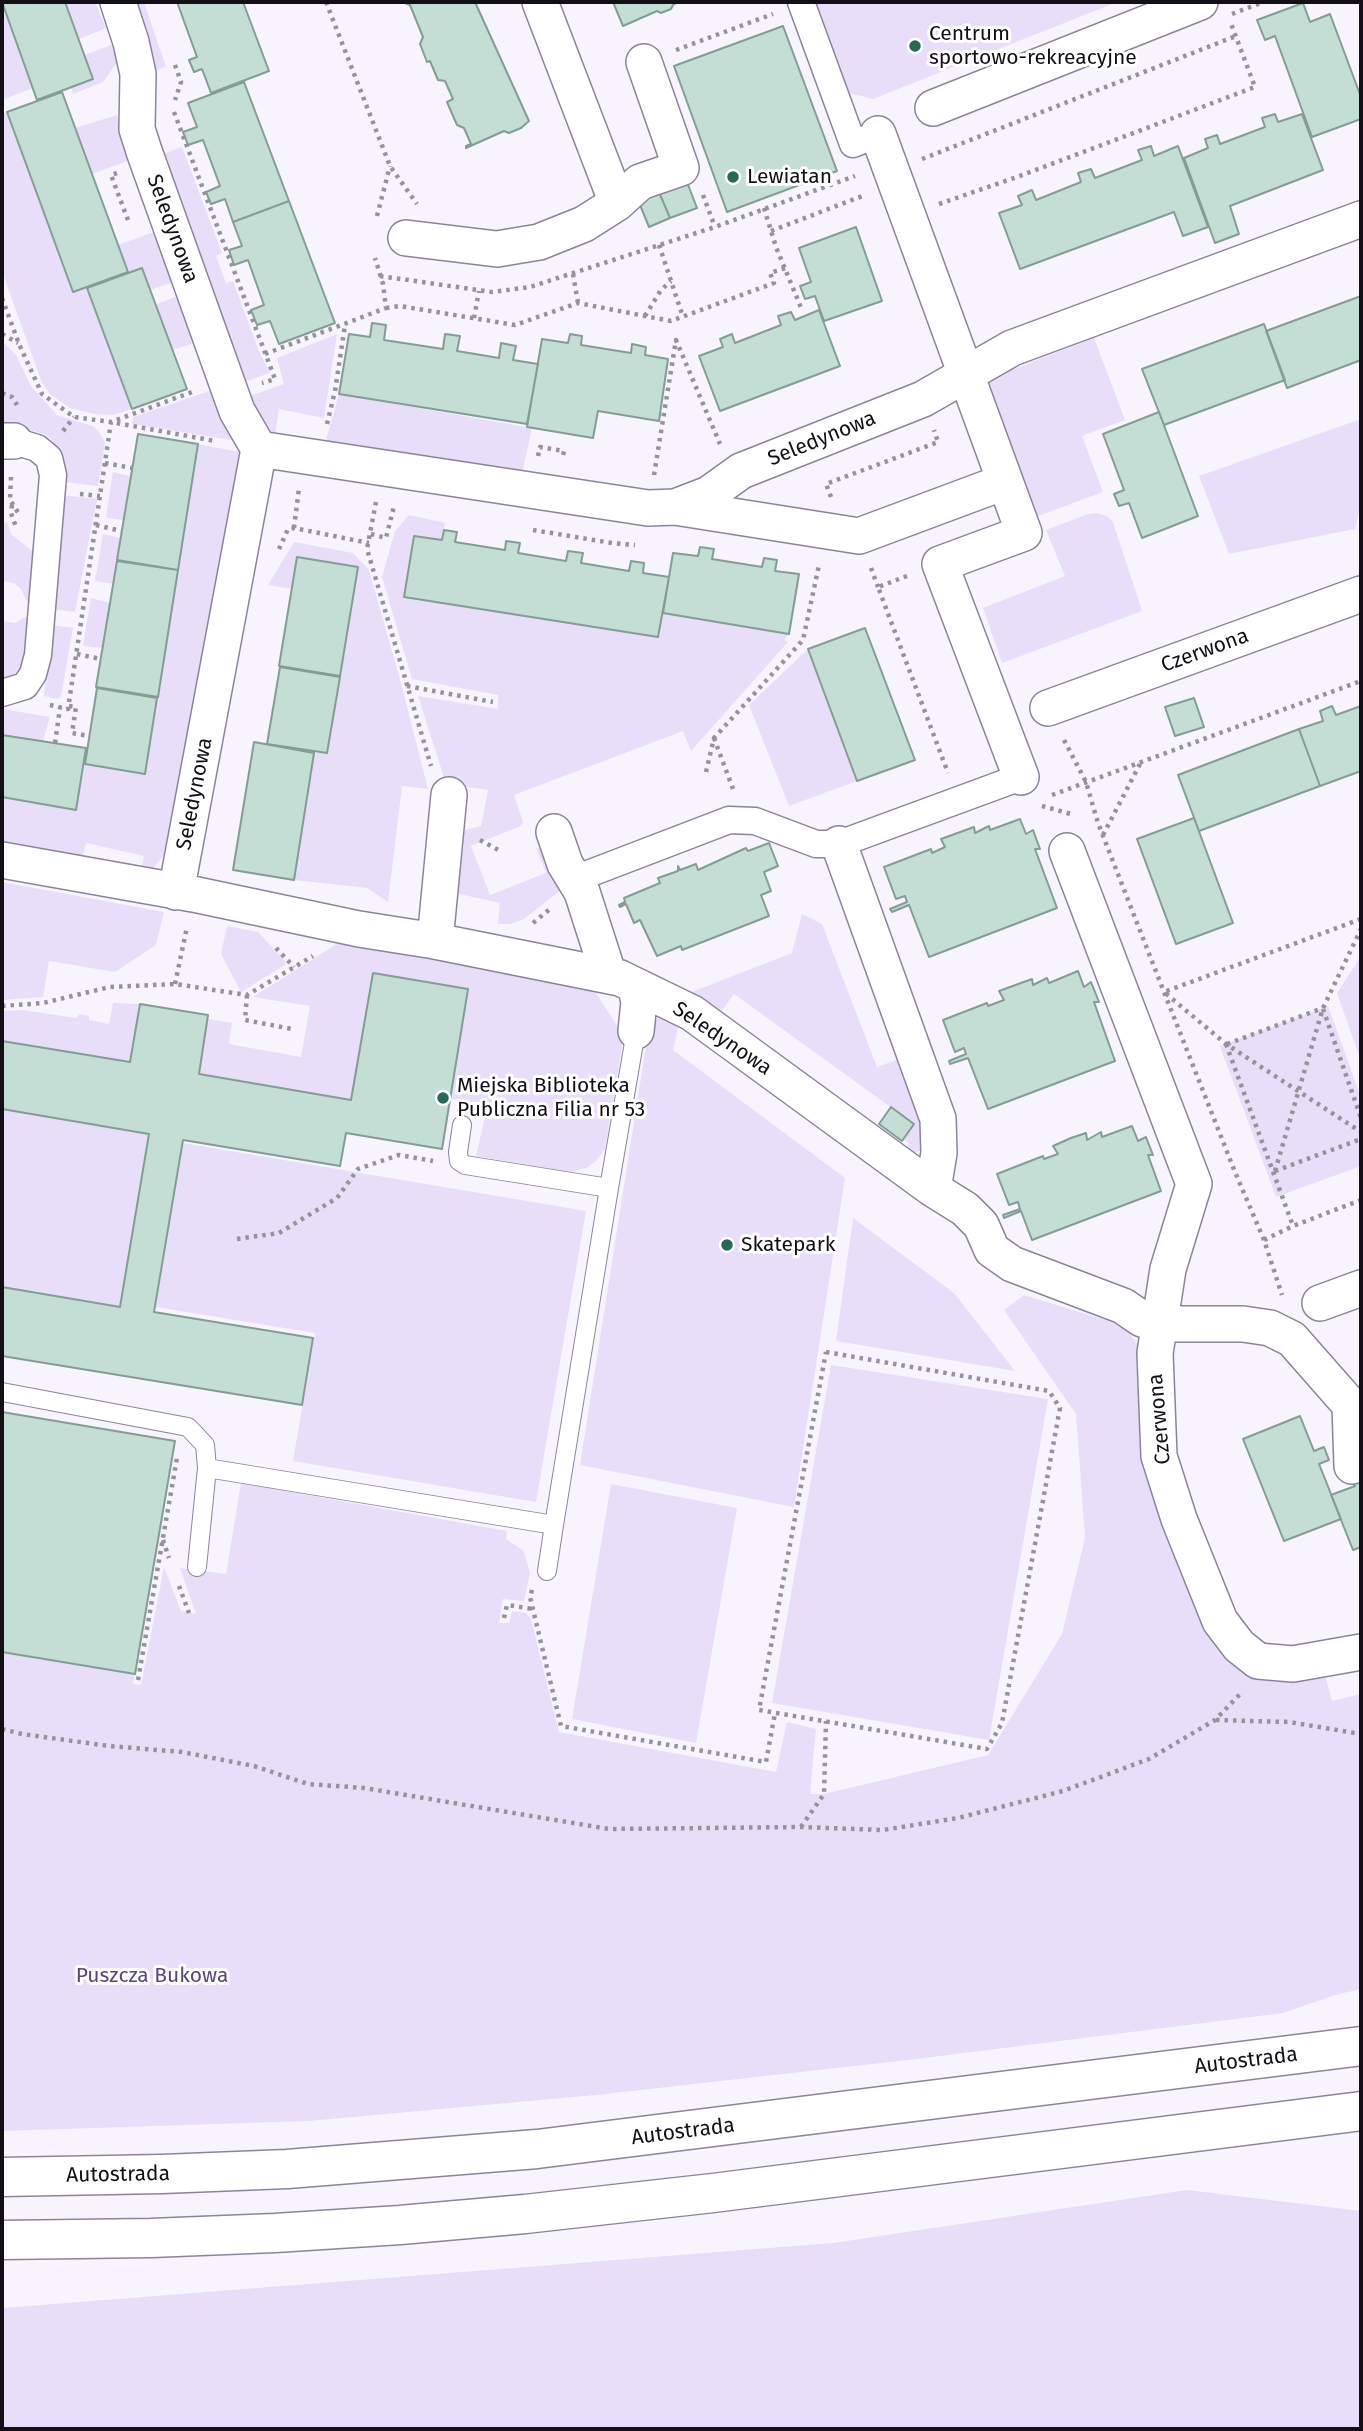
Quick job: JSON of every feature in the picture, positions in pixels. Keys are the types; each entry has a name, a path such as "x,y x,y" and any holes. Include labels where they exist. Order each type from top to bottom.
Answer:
{"highway":[{"name":"Autostrada","path":"2,2177 288,2169 537,2149 1361,2046"},
{"path":"2,2240 262,2234 500,2216 713,2193 1361,2111"}],"street":[{"name":"Seledynowa","path":"118,2 138,74 137,129 237,411 259,449 182,905"},
{"path":"540,2 617,203"},
{"path":"575,879 729,820 755,821 816,844 839,844 981,792 1034,787 940,564 1024,533 878,134 853,144 801,2"},
{"path":"933,108 1217,9"},
{"path":"418,240 498,249 539,242 584,224 617,203 640,182 681,168 655,58"},
{"name":"Seledynowa","path":"259,449 661,508 709,495 741,471 923,399 1012,348 1361,219"},
{"path":"2,693 25,686 33,674 38,655 53,475 49,458 37,448 8,441"},
{"path":"661,508 859,536 1004,482"},
{"name":"Czerwona","path":"1048,708 1361,594"},
{"path":"435,941 449,794"},
{"path":"554,832 565,864 575,879 623,982 639,1002 636,1031"},
{"path":"839,844 938,1119 939,1153 933,1189"},
{"name":"Czerwona","path":"1067,850 1194,1184 1168,1269 1159,1324 1154,1378 1159,1456 1179,1520 1220,1621 1239,1646 1258,1661"},
{"name":"Seledynowa","path":"2,860 182,905 435,941 623,982 692,1013 933,1189 965,1209 981,1225 992,1250 1012,1265 1123,1306 1142,1319 1159,1324"},
{"path":"1320,1303 1361,1288"},
{"path":"1159,1324 1243,1324 1270,1328 1292,1339 1356,1406 1352,1466"},
{"path":"1258,1661 1293,1664 1361,1652"}],"lane":[{"path":"547,1571 636,1031"},
{"path":"463,1125 459,1161 465,1165 610,1188"},
{"path":"2,1392 188,1427 205,1445 207,1468 197,1567"},
{"path":"207,1468 554,1525"}],"path":[{"path":"326,2 390,166 425,214 418,240"},
{"path":"655,58 801,2"},
{"path":"973,193 1255,87 1236,36 1217,9 1263,2"},
{"path":"892,171 1236,36"},
{"path":"176,116 275,379 270,380"},
{"path":"683,317 659,245 859,175 866,194 771,231"},
{"path":"701,188 715,227"},
{"path":"764,208 802,310"},
{"path":"265,354 386,308 400,306 515,325 578,303 671,321 774,283 770,273 785,268"},
{"path":"573,274 578,303"},
{"path":"645,316 661,290 671,281"},
{"path":"383,284 386,308"},
{"path":"474,318 479,291"},
{"path":"2,298 42,394 74,417 259,449"},
{"path":"335,391 345,325"},
{"path":"2,334 19,344"},
{"path":"661,508 676,340 733,477"},
{"path":"111,422 226,379"},
{"path":"69,706 111,422"},
{"path":"706,772 714,737 803,640 820,561 842,533 826,484 938,442 934,431"},
{"path":"8,441 12,505 21,515 49,521"},
{"path":"105,463 132,468"},
{"path":"295,528 300,484"},
{"path":"376,506 367,549 429,761"},
{"path":"96,525 121,531"},
{"path":"274,559 288,529 295,528 369,543"},
{"path":"878,587 940,564"},
{"path":"870,565 955,793 981,792 1072,815"},
{"path":"77,654 101,659"},
{"path":"1034,787 1086,782 1361,681"},
{"path":"407,686 493,702"},
{"path":"55,743 60,708 68,709 69,706 76,707 72,733 89,736"},
{"path":"1048,708 1086,782 1098,823 1264,1240 1282,1295"},
{"path":"714,737 746,821"},
{"path":"1103,835 1142,762"},
{"path":"1085,819 1098,823"},
{"path":"175,984 182,905"},
{"path":"1164,992 1361,919"},
{"path":"2,1006 43,1003 110,987 175,984 247,995 359,929"},
{"path":"1275,1171 1323,1008 1361,929"},
{"path":"1164,992 1226,1044 1361,1132"},
{"path":"247,995 245,1020 292,1029"},
{"path":"1226,1044 1323,1008"},
{"path":"1323,1008 1361,1118"},
{"path":"1226,1044 1275,1171 1293,1226"},
{"path":"1275,1171 1361,1139"},
{"path":"237,1239 279,1233 337,1198 358,1169 399,1155 439,1162 459,1161"},
{"path":"1264,1240 1361,1200"},
{"path":"825,1352 1049,1391 1060,1408 1002,1723 987,1749 826,1721 759,1710 825,1352"},
{"path":"138,1679 177,1456"},
{"path":"530,1597 561,1726 766,1762 775,1713"},
{"path":"504,1618 506,1605 533,1609"},
{"path":"2,1729 84,1743 182,1752 254,1766 307,1784 364,1788 609,1829 800,1827 883,1830 958,1818 1063,1791 1149,1759 1215,1720 1253,1680 1258,1661"},
{"path":"1215,1720 1289,1722 1361,1734"},
{"path":"800,1827 824,1794 826,1721"}],"green space":[{"path":"65,2 95,2 106,28 79,39"},
{"path":"130,2 144,2 166,67 153,71"},
{"name":"Centrum sportowo-rekreacyjne","path":"809,2 1117,2 873,99 842,91"},
{"path":"2,3 33,88 2,100"},
{"path":"114,44 118,61 103,82 73,94 71,88 93,79 85,55"},
{"path":"7,112 72,292 87,288 132,409 114,415 94,414 70,408 50,394 42,383 2,271 2,114"},
{"path":"117,115 130,160 92,174 75,128"},
{"path":"182,147 222,253 216,256 226,283 233,281 270,373 244,382 157,156"},
{"path":"159,230 177,281 150,290 142,268 128,272 118,245"},
{"path":"182,294 201,341 172,350 155,305"},
{"path":"337,334 324,418 279,409 275,436 259,418 250,396 284,384 277,358"},
{"path":"1094,338 1125,420 1082,436 1103,492 1035,517 983,381"},
{"path":"2,341 16,355 31,386 57,415 93,426 100,433 105,442 98,486 64,482 64,459 45,434 2,426"},
{"path":"218,388 243,442 132,424 133,417"},
{"path":"339,394 532,428 522,474 324,447"},
{"path":"1361,419 1361,504 1355,529 1229,554 1199,476"},
{"path":"198,444 240,452 170,847 153,869 142,866 144,856 86,843 80,866 2,851 2,797 75,810 85,764 145,773"},
{"path":"113,472 130,476 123,520 106,518"},
{"path":"62,495 97,499 75,612 51,609"},
{"path":"1098,513 1113,522 1142,611 1002,663 983,608 1065,576 1046,530 1088,514"},
{"path":"409,515 445,523 442,540 414,536 405,598 658,637 663,613 789,634 784,640 788,642 691,751 683,731 514,795 523,822 521,826 471,846 490,895 546,873 536,848 546,850 561,890 524,919 510,924 498,924 500,903 455,893 458,832 481,826 488,790 446,784 418,696 498,709 498,695 412,679 382,577 395,531"},
{"path":"7,522 11,534 36,554 33,603 28,604 21,589 14,583 2,581 2,524"},
{"path":"103,534 120,538 113,584 95,581"},
{"path":"294,542 353,553 369,570 401,683 428,789 402,786 388,902 367,888 294,880 314,753 327,753 358,567 298,557 292,589 268,585"},
{"path":"91,598 110,603 103,648 83,646"},
{"path":"25,617 32,617 28,657 18,675 2,681 2,621 15,623"},
{"path":"50,625 73,628 61,696 58,699 44,696"},
{"path":"808,649 857,781 789,806 749,705"},
{"path":"2,709 50,717 43,741 2,735"},
{"path":"2,882 164,912 156,945 115,972 49,961 43,997 2,1000"},
{"path":"802,914 822,924 877,1067 902,1058 924,1120 925,1147 916,1153 905,1151 909,1143 903,1139 914,1124 734,994 718,1016 684,995 792,953"},
{"path":"227,926 258,932 285,961 285,965 241,992 221,954"},
{"path":"346,938 594,990 618,1027 622,1047 605,1149 596,1161 586,1168 571,1172 476,1156 488,1104 450,1099 468,989 373,973 351,1100 199,1074 208,1019 232,1023 229,1044 301,1057 310,1006 253,997"},
{"path":"1361,956 1361,1061 1337,993"},
{"path":"113,1003 140,1004 130,1062 2,1041 2,1011 22,1010 77,1018 79,1014 89,1016 89,1020 109,1024"},
{"path":"1328,1006 1361,1097 1361,1166 1276,1197 1220,1046"},
{"path":"667,1017 674,1021 678,1029 673,1050 845,1178 794,1507 580,1465 648,1033 650,1025 657,1019"},
{"path":"2,1109 149,1134 120,1307 2,1287"},
{"path":"183,1143 586,1211 536,1502 293,1461 315,1333 156,1307"},
{"path":"853,1218 954,1293 1015,1371 836,1341"},
{"name":"Puszcza Bukowa","path":"1024,1295 1109,1321 1127,1330 1138,1345 1149,1474 1202,1624 1224,1656 1246,1673 1273,1681 1325,1675 1332,1701 1361,1694 1361,1989 1283,2013 908,2060 596,2095 308,2121 2,2131 2,1652 135,1674 133,1684 141,1685 164,1567 181,1611 196,1614 180,1568 226,1574 241,1483 507,1531 506,1539 524,1551 530,1573 524,1601 503,1599 499,1623 509,1623 512,1611 526,1613 531,1619 559,1732 776,1772 787,1722 816,1729 810,1794 824,1794 988,1755 1062,1634 1085,1538 1076,1414 1004,1310"},
{"path":"831,1365 1048,1399 989,1740 772,1703"},
{"path":"611,1484 737,1508 696,1743 572,1719"},
{"path":"1187,2190 1361,2211 1361,2429 2,2429 2,2308 833,2243"}],"building":[{"path":"2,2 65,2 93,79 37,100"},
{"path":"177,2 243,2 269,71 211,93 202,69 194,72 189,60 197,57"},
{"path":"402,2 475,2 529,121 521,128 509,133 504,131 466,148 471,144 464,128 457,125 447,102 453,99 445,81 438,80 430,61 427,62 420,44 423,37 410,5"},
{"path":"613,2 678,2 671,9 661,13 657,11 623,26"},
{"path":"1303,3 1310,22 1330,14 1361,97 1361,119 1312,137 1275,36 1265,40 1257,20"},
{"path":"783,26 837,171 727,212 674,66"},
{"path":"244,82 289,201 233,222 225,199 211,204 206,192 220,186 203,140 188,145 183,132 197,127 188,103"},
{"path":"62,92 128,272 73,292 7,112"},
{"path":"1275,114 1278,122 1302,114 1323,170 1230,206 1239,234 1215,243 1184,158 1208,148 1205,139 1217,135 1220,144 1265,127 1262,118"},
{"path":"1151,146 1154,156 1178,146 1208,227 1183,236 1174,212 1020,269 999,213 1022,205 1018,196 1032,190 1036,200 1081,182 1078,173 1091,169 1095,178 1142,160 1138,150"},
{"path":"687,182 697,208 670,218 659,192"},
{"path":"659,192 670,218 649,227 638,200"},
{"path":"289,201 335,323 279,344 270,321 257,325 251,310 264,305 248,260 234,265 229,250 242,246 233,222"},
{"path":"856,227 882,301 824,321 815,296 805,299 800,286 811,282 799,248"},
{"path":"142,268 187,389 132,409 87,288"},
{"path":"1361,296 1361,360 1287,388 1266,331"},
{"path":"819,310 840,366 720,411 699,356 723,347 720,339 732,334 735,343 781,325 778,316 791,312 795,320"},
{"path":"372,323 386,325 384,340 443,349 445,334 460,336 457,351 499,358 501,343 516,346 513,360 538,364 527,424 339,394 349,334 370,337"},
{"path":"1264,324 1285,380 1164,425 1142,369"},
{"path":"570,334 582,336 581,345 631,353 632,344 646,347 645,355 668,359 659,421 598,411 593,438 527,427 542,339 568,343"},
{"path":"1159,412 1198,516 1142,538 1129,503 1119,506 1114,494 1124,490 1103,434"},
{"path":"138,434 198,444 178,570 117,560"},
{"path":"444,530 457,532 455,542 505,550 506,541 520,543 518,553 566,561 568,551 583,553 581,563 629,571 631,561 644,563 643,573 669,577 658,637 404,597 414,536 442,540"},
{"path":"700,547 714,549 712,559 762,567 764,558 777,560 775,571 799,574 789,634 663,613 673,553 698,556"},
{"path":"297,557 358,567 340,676 279,666"},
{"path":"117,561 178,570 158,697 96,687"},
{"path":"865,628 915,760 857,781 808,649"},
{"path":"280,667 340,677 327,753 267,744"},
{"path":"97,688 157,698 145,774 85,764"},
{"path":"1194,698 1204,727 1175,736 1165,707"},
{"path":"1332,706 1336,715 1361,706 1361,771 1320,786 1299,729 1323,721 1320,711"},
{"path":"1299,729 1320,786 1199,831 1178,775"},
{"path":"2,735 86,748 76,810 2,797"},
{"path":"254,742 314,753 294,880 233,870"},
{"path":"1194,818 1233,923 1176,944 1137,839"},
{"path":"1020,819 1026,834 1033,830 1040,849 1035,849 1057,908 929,957 909,905 892,912 890,909 907,902 905,896 896,899 884,867 931,849 932,853 945,847 941,839 974,827 975,833 989,826 990,830"},
{"path":"769,843 778,866 764,872 771,891 761,895 769,916 682,950 681,946 657,956 640,920 634,923 626,904 620,907 619,905 625,902 624,898 660,883 658,878 678,871 678,866 680,870 696,864 698,870 746,848 748,851"},
{"path":"1078,971 1084,987 1091,982 1099,1002 1094,1002 1115,1061 988,1109 968,1058 950,1064 949,1061 966,1054 964,1048 955,1052 943,1020 987,1003 988,1006 1004,1000 999,991 1032,979 1033,985 1047,978 1049,983"},
{"path":"373,973 468,989 442,1149 346,1133 340,1166 183,1140 154,1312 313,1338 302,1405 2,1356 2,1287 120,1307 149,1134 2,1109 2,1041 130,1062 140,1004 208,1015 199,1074 351,1100"},
{"path":"891,1107 914,1124 902,1141 879,1124"},
{"path":"1132,1126 1138,1141 1146,1137 1153,1155 1148,1155 1161,1191 1032,1240 1021,1211 1004,1218 1003,1215 1020,1209 1018,1202 1009,1205 997,1174 1043,1156 1044,1159 1058,1154 1053,1146 1071,1138 1086,1133 1087,1140 1101,1132 1102,1137"},
{"path":"2,1412 175,1441 135,1674 2,1652"},
{"path":"1300,1416 1314,1451 1324,1447 1329,1460 1319,1464 1341,1519 1284,1541 1243,1439"},
{"path":"1361,1472 1361,1547 1353,1550 1331,1495 1355,1486 1351,1476"}],"place":[{"name":"Centrum sportowo-rekreacyjne","path":"915,46"},
{"name":"Lewiatan","path":"733,177"},
{"name":"Miejska Biblioteka Publiczna Filia nr 53","path":"443,1098"},
{"name":"Skatepark","path":"727,1245"}]}
